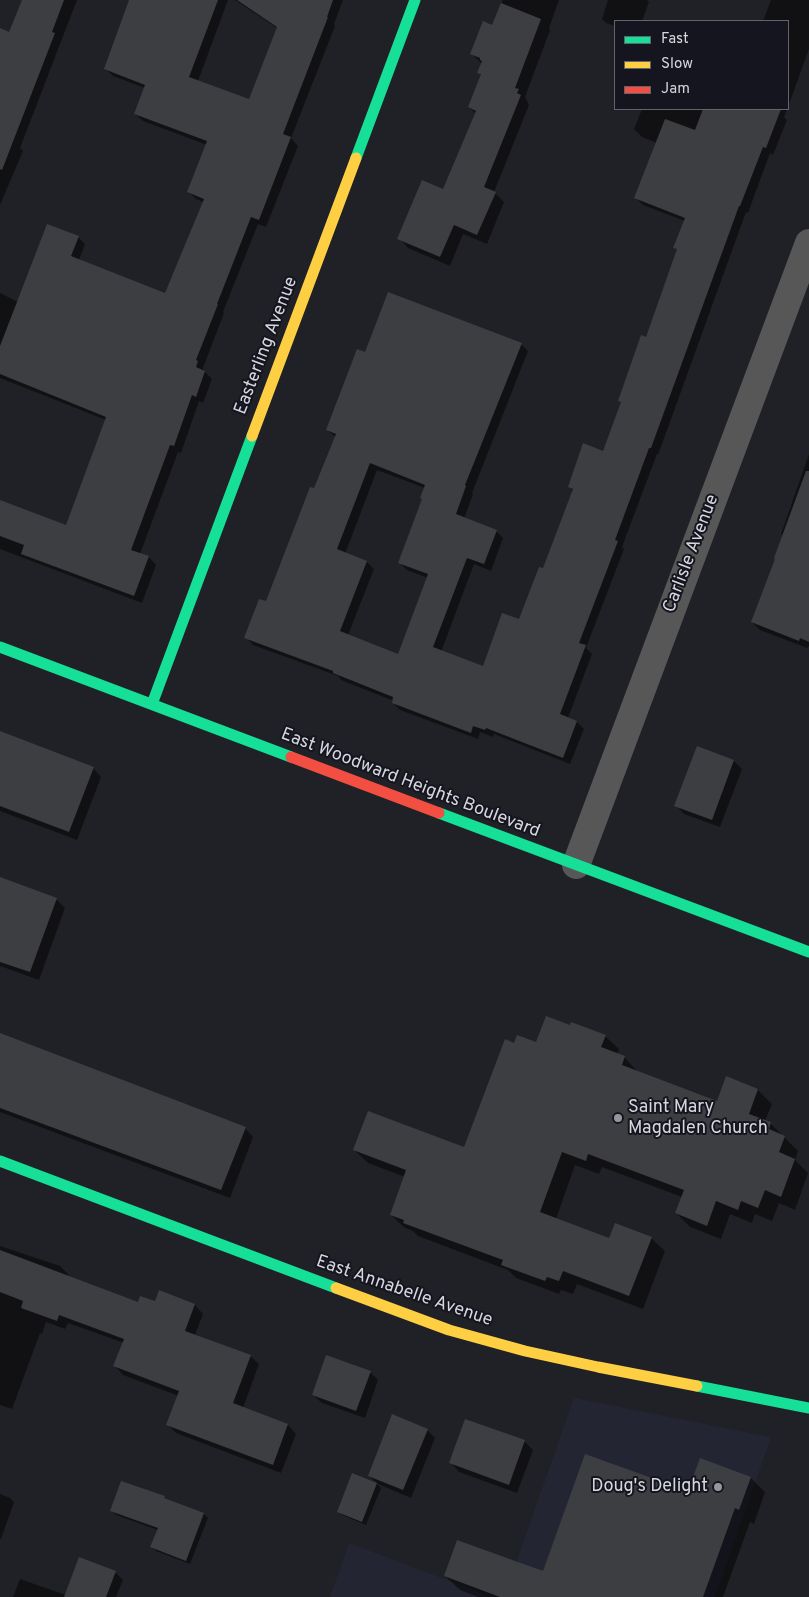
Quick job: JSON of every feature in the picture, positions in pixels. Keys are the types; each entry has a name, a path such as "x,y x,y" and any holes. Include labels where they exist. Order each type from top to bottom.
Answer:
{"street":[{"name":"Easterling Avenue","path":"152,704 416,0"},
{"name":"Carlisle Avenue","path":"576,865 809,243"},
{"name":"East Woodward Heights Boulevard","path":"0,647 809,952"},
{"name":"East Annabelle Avenue","path":"0,1161 450,1330 525,1351 598,1367 809,1408"}],"shaded area":[{"path":"574,1398 771,1437 715,1597 504,1597"},
{"path":"349,1543 492,1597 330,1597"}],"building":[{"path":"22,0 64,0 52,32 55,33 2,170 0,169 0,28 9,32"},
{"path":"129,0 218,0 189,77 249,99 277,27 237,0 333,0 283,134 291,137 259,220 251,217 196,360 198,361 196,367 205,371 196,397 192,395 174,446 170,445 131,550 149,556 134,596 21,554 24,545 0,536 0,500 66,525 106,417 0,374 0,346 47,224 79,236 71,256 165,293 204,199 187,192 207,141 134,114 145,85 104,69"},
{"path":"501,3 541,19 515,88 519,89 517,93 521,95 484,187 496,192 477,235 454,225 440,257 397,239 422,180 443,189 476,111 468,107 481,74 477,73 482,61 480,58 470,54 483,21 492,25"},
{"path":"703,110 781,110 766,148 763,147 739,206 651,448 649,448 615,540 618,541 579,643 586,645 560,714 577,721 563,758 486,728 485,730 473,726 471,733 392,703 393,697 333,673 333,671 244,638 259,599 266,601 310,487 314,488 336,434 326,430 357,349 365,352 388,292 522,343 465,485 456,514 497,530 484,564 467,558 433,647 483,666 502,613 519,619 539,567 543,568 573,489 568,487 583,443 603,451 621,402 618,401 641,335 646,337 677,249 673,248 685,218 634,198 665,119 695,130","holes":["370,463 425,485 420,498 422,499 398,563 428,574 398,654 340,631 367,561 337,549"]},
{"path":"806,471 809,471 809,642 800,638 799,641 751,622"},
{"path":"0,731 94,767 69,832 0,806"},
{"path":"697,746 734,760 712,820 674,806"},
{"path":"0,877 57,898 30,972 0,962"},
{"path":"546,1016 570,1025 571,1022 606,1035 601,1047 625,1056 622,1065 717,1101 726,1076 758,1089 749,1114 771,1122 769,1129 785,1136 779,1152 795,1159 781,1197 765,1190 758,1208 741,1201 738,1210 716,1201 707,1226 675,1213 684,1190 588,1154 586,1161 562,1152 540,1212 609,1238 615,1223 652,1237 629,1296 563,1271 559,1281 547,1277 545,1281 501,1265 503,1260 403,1223 404,1220 390,1215 406,1170 353,1150 368,1111 464,1147 505,1039 514,1043 517,1035 536,1042"},
{"path":"0,1033 246,1127 221,1190 0,1108"},
{"path":"0,1250 138,1302 140,1296 155,1301 159,1290 195,1304 185,1331 251,1355 233,1403 288,1424 273,1465 166,1425 179,1391 113,1366 124,1339 59,1315 57,1321 21,1308 23,1301 0,1292"},
{"path":"326,1355 371,1371 356,1411 312,1395"},
{"path":"392,1414 428,1429 403,1490 368,1476"},
{"path":"465,1419 525,1440 509,1485 449,1463"},
{"path":"585,1454 688,1491 700,1458 751,1477 739,1510 735,1508 703,1597 500,1597 444,1576 457,1540 543,1571"},
{"path":"352,1473 377,1483 362,1522 337,1512"},
{"path":"121,1481 165,1496 164,1498 204,1513 186,1561 150,1547 158,1528 110,1511"},
{"path":"79,1557 116,1571 106,1597 64,1597"}],"traffic: fast":[{"path":"356,158 415,0"},
{"path":"152,704 252,436"},
{"path":"0,647 291,757"},
{"path":"439,813 809,952"},
{"path":"0,1161 336,1288"},
{"path":"697,1386 809,1408"}],"traffic: slow":[{"path":"252,436 356,158"},
{"path":"336,1288 449,1330 525,1351 697,1386"}],"traffic: jam":[{"path":"291,757 439,813"}],"place":[{"name":"Saint Mary Magdalen Church","path":"618,1118"},
{"name":"Doug's Delight","path":"718,1487"}]}
